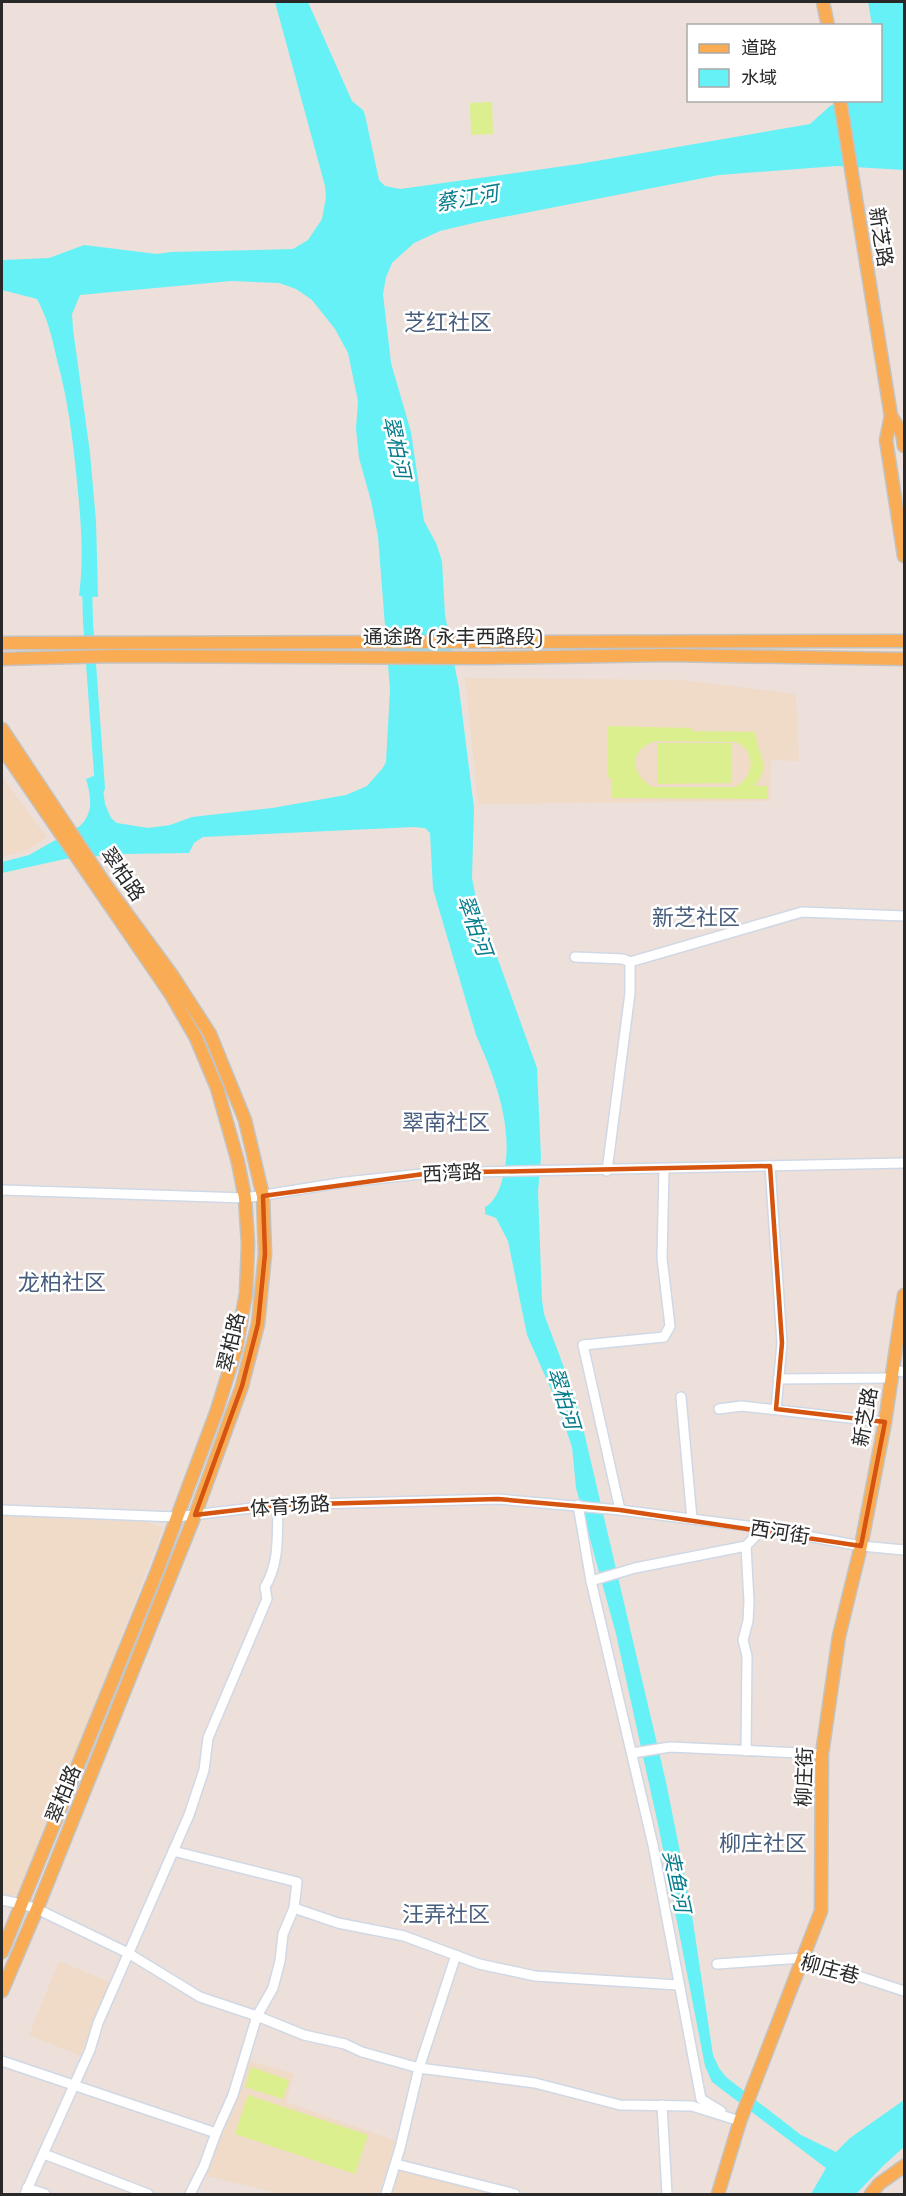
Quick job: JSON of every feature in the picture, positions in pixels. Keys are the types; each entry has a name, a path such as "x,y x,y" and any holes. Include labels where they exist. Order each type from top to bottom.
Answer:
{"main road":[{"path":"823,2 828,24"},
{"name":"新芝路","path":"840,102 891,416 886,440 904,556"},
{"name":"新芝路","path":"891,416 902,432 904,446"},
{"name":"通途路 (永丰西路段)","path":"2,643 904,641"},
{"name":"通途路 (永丰西路段)","path":"2,659 111,656 486,658 668,655 904,660"},
{"name":"翠柏路","path":"2,729 58,821 170,993 196,1038 227,1118 245,1198 248,1244 246,1293 236,1349 217,1410 157,1571 2,1952"},
{"name":"翠柏路","path":"2,748 58,821"},
{"name":"翠柏路","path":"2,1991 195,1515 242,1386 258,1324 265,1254 263,1196 245,1120 210,1034 172,975 100,884"},
{"name":"新芝路","path":"861,1545 896,1373 904,1295"},
{"name":"柳庄街","path":"718,2194 741,2121 821,1911 822,1754 839,1636 861,1545"},
{"path":"871,2194 879,2184 904,2166"}],"street":[{"path":"575,957 623,959 630,962 802,912 904,916"},
{"path":"607,1171 630,993 630,962"},
{"name":"西湾路","path":"2,1190 245,1198 385,1177 501,1170 607,1171 904,1163"},
{"path":"770,1166 782,1343 776,1409"},
{"path":"620,1510 583,1344 664,1337 670,1326 662,1258 664,1169"},
{"path":"778,1379 896,1373"},
{"path":"681,1397 692,1519"},
{"path":"719,1409 741,1406 885,1422"},
{"name":"体育场路","path":"2,1510 176,1517 278,1505 498,1499 620,1510"},
{"path":"45,2194 26,2191 90,2050 98,2023 189,1815 204,1770 208,1738 267,1599 265,1587 273,1574 277,1550 278,1505"},
{"path":"578,1505 591,1581 635,1752 700,2099 741,2121"},
{"name":"西河街","path":"620,1510 763,1528 904,1550"},
{"path":"591,1581 635,1568 746,1546 763,1528"},
{"path":"746,1546 749,1602 748,1621 743,1640 747,1656 746,1751"},
{"path":"635,1752 670,1747 822,1754"},
{"path":"173,1851 297,1882 294,1908 283,1934 273,1988 257,2016 233,2095 190,2194"},
{"path":"2,1900 37,1909 128,1953 200,1997 257,2016 304,2036 345,2044 362,2052 419,2068 535,2084 620,2104 692,2106 741,2121"},
{"path":"294,1908 338,1923 404,1936 456,1954 479,1965 535,1976 678,1985"},
{"path":"386,2194 396,2164 419,2068 456,1954"},
{"name":"柳庄巷","path":"717,1964 803,1959 904,1991"},
{"path":"2,2061 216,2133"},
{"path":"662,2105 667,2194"},
{"path":"44,2154 148,2194"},
{"path":"396,2164 515,2194"}],"highlighted area":[{"path":"770,1166 782,1343 776,1409 885,1422 861,1546 620,1510 498,1499 278,1505 195,1515 242,1386 258,1324 265,1254 263,1196 431,1173"}],"shaded area":[{"path":"465,678 683,680 796,694 799,761 771,760 771,801 478,804"},
{"path":"2,777 47,837 27,851 2,857"},
{"path":"2,1516 148,1522 163,1528 22,1893 7,1898 2,1897"},
{"path":"59,1961 110,1982 80,2056 29,2035"},
{"path":"247,2060 294,2074 286,2102 396,2141 379,2194 283,2194 206,2176 238,2092"},
{"path":"397,2167 508,2194 388,2194"}],"green space":[{"path":"492,102 493,134 471,135 470,103"},
{"path":"608,726 756,732 763,772 754,786 768,786 768,799 612,798 612,778 607,778","holes":["656,741 736,742 747,752 750,764 746,777 735,787 652,787 644,781 636,768 637,755 647,745"]},
{"path":"657,743 731,743 731,783 657,784"},
{"path":"251,2067 289,2080 283,2099 245,2087"},
{"path":"248,2095 368,2135 355,2174 235,2134"}],"water":[{"path":"275,2 308,2 352,101 363,110 365,115 379,180 385,186 400,189 579,164 810,124 830,106 839,102 882,102 882,24 872,24 868,2 904,2 904,170 837,166 719,175 440,231 414,243 392,263 386,277 383,294 391,363 411,432 424,521 436,543 442,561 445,615 459,688 474,808 472,878 476,898 537,1068 541,1157 538,1191 544,1314 572,1389 584,1432 666,1782 690,1902 713,2055 726,2077 801,2135 836,2152 850,2138 904,2100 904,2147 856,2194 811,2194 826,2168 712,2082 705,2066 659,1829 616,1634 576,1488 572,1447 557,1403 527,1335 508,1241 496,1218 485,1214 485,1207 495,1197 501,1184 507,1146 505,1127 497,1089 476,1035 433,889 430,833 425,828 414,827 203,837 194,843 189,853 123,854 65,859 2,873 2,862 29,855 80,826 88,816 90,804 86,779 101,773 105,804 111,818 117,823 148,828 170,825 192,817 272,808 346,795 367,786 386,762 390,690 378,536 359,458 356,429 358,401 348,353 335,329 312,300 296,289 279,283 231,281 80,295 72,314 90,453 96,521 98,597 79,596 81,539 74,451 64,390 49,329 37,299 2,290 2,260 49,258 84,245 157,254 293,249 308,240 322,219 326,197 325,186"}],"waterway":[{"path":"87,582 100,788"}],"district":[{"name":"芝红社区","path":"448,322"},
{"name":"新芝社区","path":"696,917"},
{"name":"翠南社区","path":"446,1122"},
{"name":"龙柏社区","path":"62,1282"},
{"name":"柳庄社区","path":"763,1843"},
{"name":"汪弄社区","path":"446,1914"}],"water label":[{"name":"蔡江河","path":"467,198"},
{"name":"翠柏河","path":"397,447"},
{"name":"翠柏河","path":"475,925"},
{"name":"翠柏河","path":"564,1398"},
{"name":"卖鱼河","path":"677,1881"}]}
